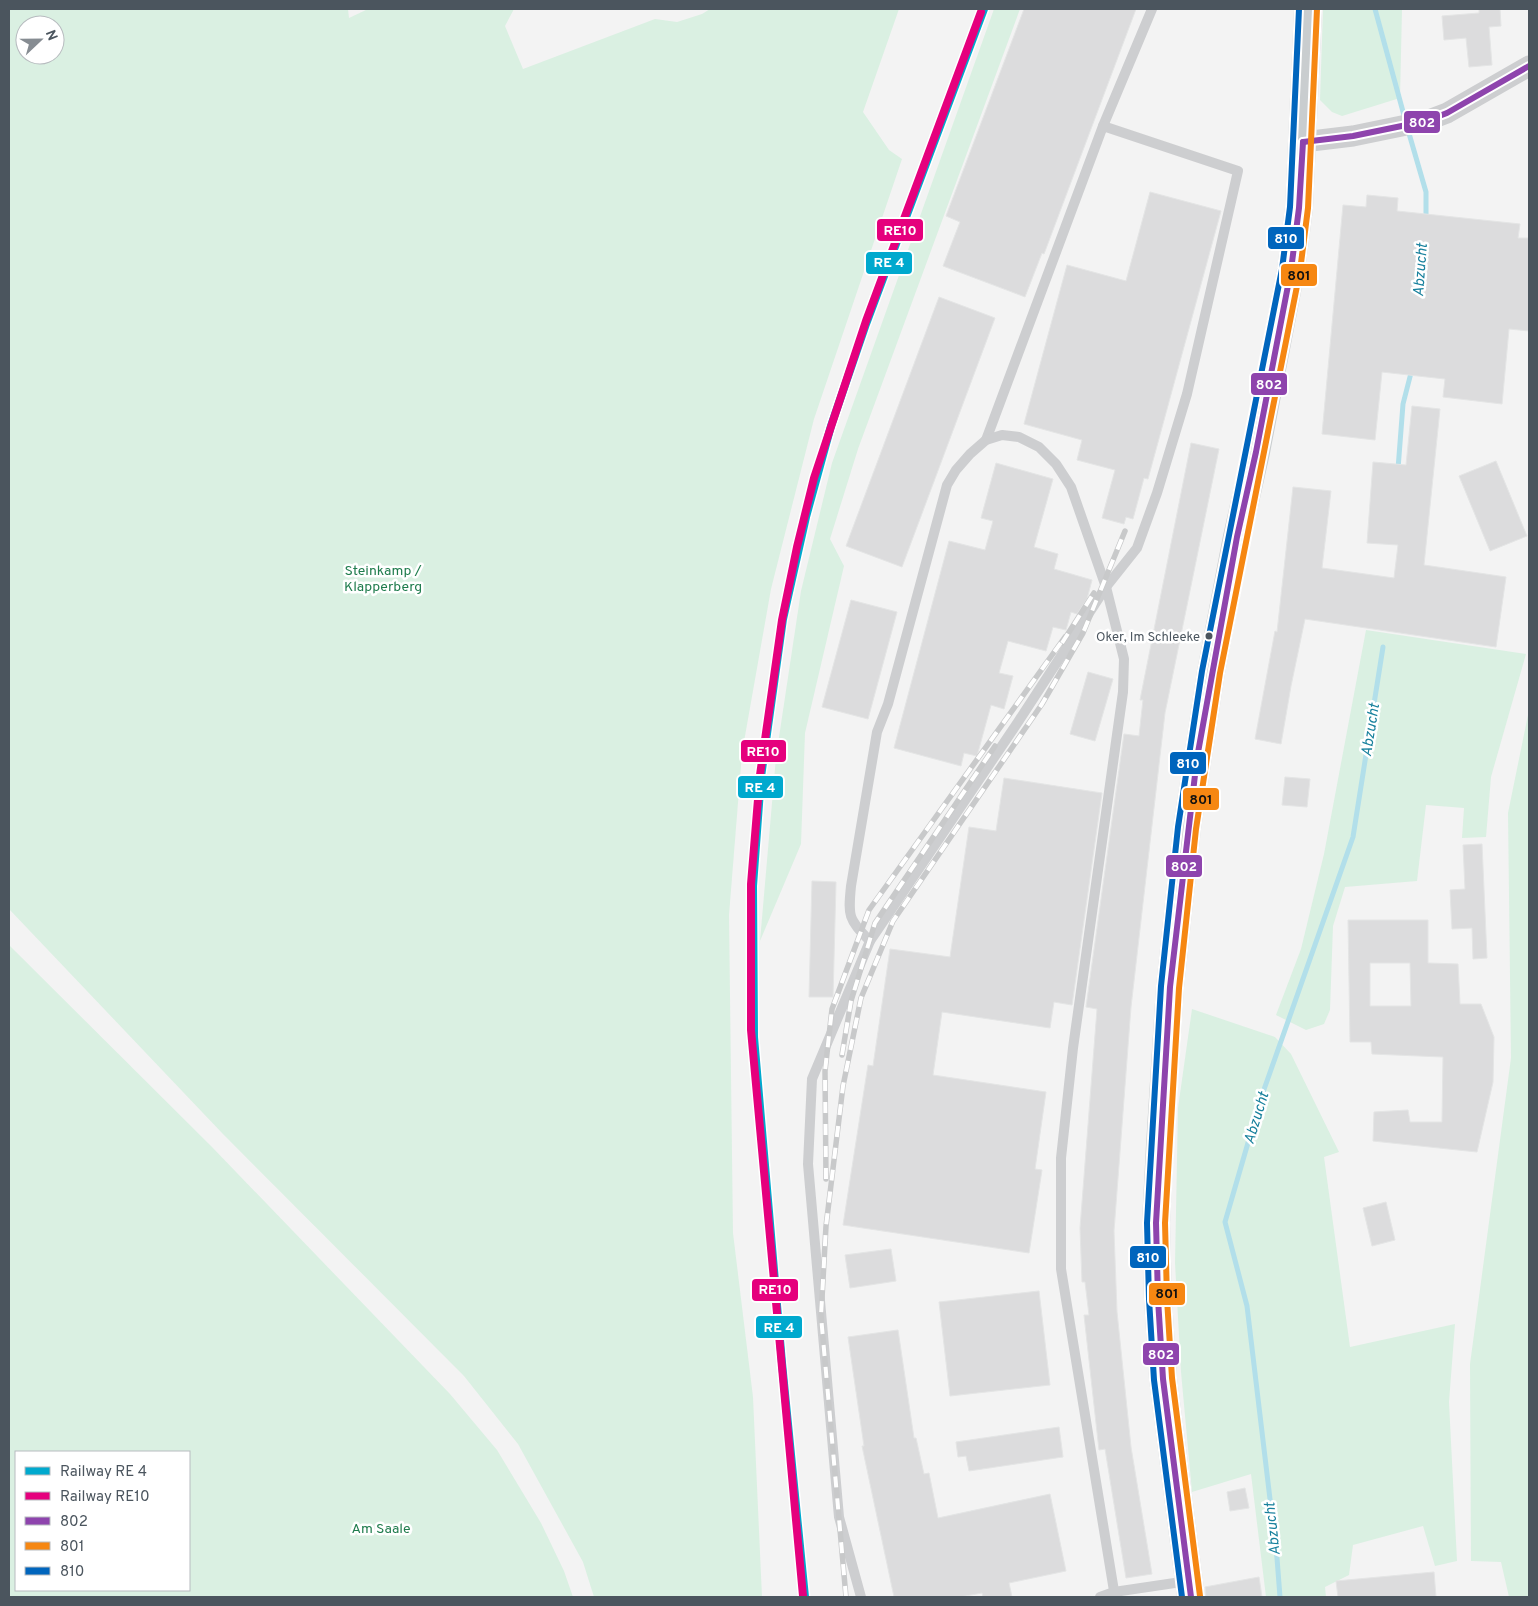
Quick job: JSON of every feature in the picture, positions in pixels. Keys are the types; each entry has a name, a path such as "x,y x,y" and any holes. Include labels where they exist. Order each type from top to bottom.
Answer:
{"main road":[{"path":"1190,1589 1162,1379 1158,1299 1156,1223 1170,987 1198,748 1237,537 1256,452 1291,270 1299,208 1308,9"}],"street":[{"path":"1303,142 1353,136 1426,121 1447,114 1529,66"}],"lane":[{"path":"986,440 1103,126 1152,9"},
{"path":"861,1597 839,1517 808,1164 812,1079 870,941 1018,722 1106,587 1136,548 1157,494 1187,394 1238,172 1103,126"},
{"path":"870,941 854,925 849,911 851,886 877,732 888,704 947,486 956,470 986,440 1002,435 1019,437 1038,447 1056,464 1071,487 1106,587 1124,659 1123,692 1073,1048 1061,1158 1062,1269 1115,1595"},
{"path":"1100,1597 1190,1589"}],"green space":[{"name":"Steinkamp / Klapperberg","path":"9,9 348,9 349,18 368,9 514,9 505,26 523,69 655,19 677,22 702,14 710,9 899,9 863,112 889,150 902,159 814,419 771,589 742,753 729,915 733,1233 753,1397 762,1597 594,1597 583,1562 518,1444 464,1376 222,1133 9,909"},
{"path":"994,9 1020,9 858,449 830,539 844,566 805,733 801,844 760,941 776,757 801,591 832,463"},
{"path":"1323,9 1402,9 1400,98 1342,116 1332,112 1320,100"},
{"path":"1366,630 1526,654 1491,777 1486,837 1462,838 1464,808 1426,805 1417,881 1345,887 1333,926 1330,1010 1324,1024 1306,1030 1276,1015 1301,949 1324,854"},
{"path":"1529,710 1529,1597 1509,1597 1501,1562 1471,1561 1470,1364 1511,1058 1508,813"},
{"name":"Am Saale","path":"9,945 212,1147 450,1394 497,1450 541,1523 564,1571 573,1597 9,1597"},
{"path":"1192,1009 1275,1037 1291,1054 1339,1152 1324,1157 1350,1347 1455,1324 1449,1402 1457,1561 1435,1566 1423,1526 1353,1545 1349,1575 1325,1587 1326,1597 1266,1597 1251,1474 1192,1492 1181,1372 1175,1263 1178,1108"}],"building":[{"path":"1024,9 1136,9 1044,254 1042,253 1025,297 943,266 960,222 946,216"},
{"path":"1479,9 1500,9 1501,26 1489,27 1492,65 1469,67 1466,38 1444,40 1442,16 1479,13"},
{"path":"1150,192 1221,211 1148,479 1144,478 1133,519 1126,517 1124,524 1102,518 1115,470 1077,460 1082,440 1024,424 1067,265 1126,281"},
{"path":"1367,195 1398,198 1397,211 1520,224 1518,238 1529,238 1529,331 1509,329 1502,404 1443,397 1445,379 1382,372 1375,440 1322,434 1343,205 1366,207"},
{"path":"939,297 995,318 902,567 846,546"},
{"path":"1412,406 1440,409 1424,565 1506,577 1496,647 1305,619 1281,744 1255,739 1275,631 1277,632 1293,487 1331,491 1322,568 1394,578 1398,545 1367,543 1373,462 1406,465"},
{"path":"1191,443 1219,449 1165,713 1131,1007 1114,1231 1117,1312 1131,1447 1152,1574 1126,1578 1105,1449 1099,1450 1084,1315 1089,1315 1085,1282 1082,1282 1080,1228 1097,1009 1086,1007 1124,734 1139,736 1143,700 1140,700"},
{"path":"1496,461 1527,536 1490,551 1459,476"},
{"path":"996,463 1053,479 1034,547 1058,554 1054,569 1092,580 1087,599 1077,614 1071,612 1066,630 1053,627 1046,651 1008,641 999,673 1013,676 1004,709 991,705 977,756 964,753 961,766 894,748 949,541 985,550 993,521 981,518"},
{"path":"851,600 897,612 868,719 822,707"},
{"path":"1088,672 1113,679 1095,741 1070,734"},
{"path":"1285,777 1310,779 1307,807 1282,805"},
{"path":"1004,778 1102,793 1072,1005 1054,1002 1050,1028 942,1012 933,1075 1046,1092 1035,1169 1042,1170 1029,1253 843,1225 868,1065 873,1066 890,949 950,957 969,827 996,831"},
{"path":"1482,844 1487,958 1473,959 1472,928 1452,929 1450,890 1465,889 1463,845"},
{"path":"812,881 836,882 833,997 809,997"},
{"path":"1348,920 1428,920 1428,963 1458,964 1460,1004 1481,1004 1494,1037 1493,1082 1477,1152 1373,1141 1374,1112 1408,1110 1410,1122 1442,1122 1443,1057 1372,1054 1371,1042 1350,1042","holes":["1370,963 1410,963 1411,1006 1370,1006"]},
{"path":"1386,1202 1395,1240 1372,1246 1363,1208"},
{"path":"891,1249 896,1281 850,1288 845,1255"},
{"path":"1039,1291 1050,1385 950,1396 939,1302"},
{"path":"898,1330 914,1438 916,1438 924,1474 929,1473 938,1518 1050,1494 1066,1571 1009,1583 1012,1597 983,1597 982,1593 960,1597 894,1597 862,1446 864,1446 848,1337"},
{"path":"1059,1427 1063,1457 969,1471 966,1456 958,1457 956,1442"},
{"path":"1245,1488 1249,1508 1230,1511 1227,1492"},
{"path":"1434,1572 1436,1597 1338,1597 1336,1581"},
{"path":"1259,1577 1262,1597 1206,1597 1205,1587"}],"waterway":[{"name":"Abzucht","path":"1375,9 1405,119"},
{"name":"Abzucht","path":"1408,130 1426,192 1426,219"},
{"name":"Abzucht","path":"1398,469 1403,404 1412,369"},
{"name":"Abzucht","path":"1280,1597 1247,1306 1225,1222 1261,1098 1353,837 1383,647"}],"railway":[{"path":"846,1597 821,1316 826,1226 843,1086 861,998 893,921 1042,704 1083,633 1125,531"},
{"path":"1062,643 1094,593"},
{"path":"826,1179 825,1071 832,1009 869,910 1065,637"},
{"path":"842,1055 851,1001 875,923 995,746"}],"transit line":[{"path":"805,1597 782,1363 754,1037 753,886 761,777 783,619 806,517 831,426 866,324 984,9"},
{"name":"810","path":"1182,1597 1154,1380 1149,1299 1147,1223 1161,986 1178,827 1202,671 1282,269 1290,207 1299,9"},
{"name":"801","path":"1200,1596 1172,1378 1167,1299 1165,1223 1179,988 1196,829 1220,673 1300,271 1308,208 1317,9"},
{"name":"802","path":"1303,142 1353,136 1426,121 1447,113 1529,66"},
{"name":"802","path":"1191,1597 1163,1379 1158,1299 1156,1223 1170,987 1197,758 1237,537 1256,452 1291,270 1299,208 1303,142"}],"rail line":[{"name":"RE10","path":"803,1596 751,1030 751,884 760,775 782,620 814,478 866,321 981,12"}],"place":[{"name":"Oker, Im Schleeke","path":"1209,636"}]}
